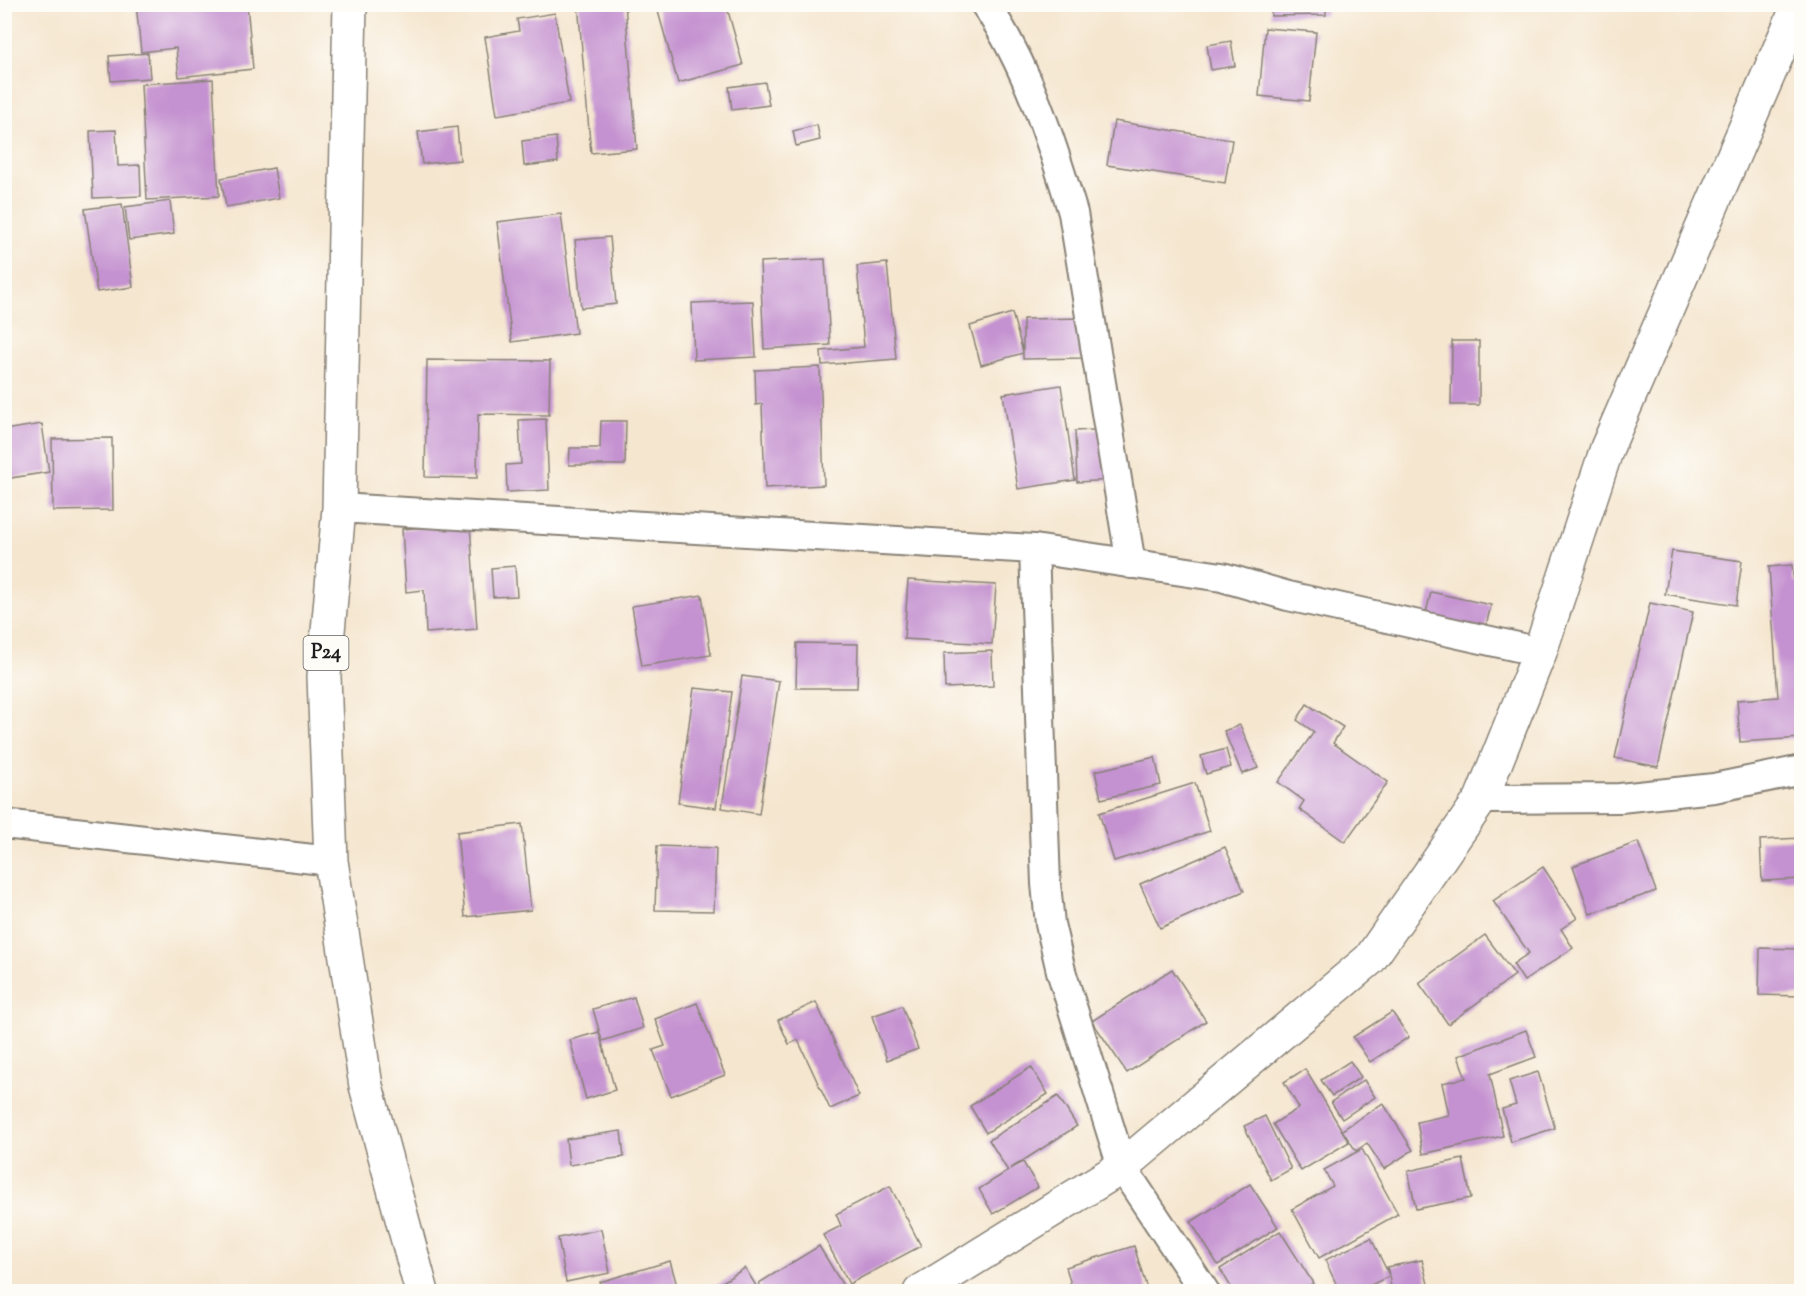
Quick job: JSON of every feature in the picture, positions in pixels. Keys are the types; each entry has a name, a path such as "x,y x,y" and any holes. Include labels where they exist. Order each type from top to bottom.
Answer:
{"street":[{"name":"P24","path":"350,4 339,508 324,675 331,861 366,1086 422,1292"},
{"path":"985,4 1012,49 1026,80 1073,213 1131,564"},
{"path":"920,1292 1122,1167 1370,959 1481,799 1540,652 1607,448 1799,4"},
{"path":"339,508 1034,549 1222,577 1288,596 1540,652"},
{"path":"1034,549 1046,884 1050,924 1061,971 1122,1167 1205,1292"},
{"path":"1481,799 1620,798 1714,788 1802,770"},
{"path":"4,824 331,861"}],"building":[{"path":"136,4 247,4 253,69 179,77 176,48 141,52"},
{"path":"440,4 455,4 455,11 441,13"},
{"path":"578,4 625,4 637,149 591,153"},
{"path":"656,4 726,4 743,65 678,83"},
{"path":"1271,4 1326,4 1326,15 1271,16"},
{"path":"555,13 569,103 497,115 485,37 519,31 517,19"},
{"path":"1265,28 1316,32 1309,101 1259,96"},
{"path":"1231,41 1235,66 1211,70 1207,45"},
{"path":"148,53 150,78 111,81 109,56"},
{"path":"213,79 219,196 147,200 141,84"},
{"path":"765,82 769,105 732,110 729,87"},
{"path":"1114,121 1232,140 1225,183 1107,165"},
{"path":"817,125 820,140 796,146 793,131"},
{"path":"457,127 460,160 422,164 418,132"},
{"path":"116,130 118,166 140,165 141,196 93,198 90,131"},
{"path":"556,137 558,162 524,166 522,141"},
{"path":"274,168 279,198 226,207 221,178"},
{"path":"170,201 174,234 129,240 125,207"},
{"path":"122,204 133,287 97,292 85,209"},
{"path":"561,214 576,333 512,342 497,222"},
{"path":"610,237 616,304 581,308 575,240"},
{"path":"825,259 830,345 764,349 760,262"},
{"path":"887,263 896,359 822,365 821,351 864,347 857,266"},
{"path":"753,301 756,357 694,360 692,303"},
{"path":"1012,313 1023,352 1023,319 1085,318 1086,358 1023,359 1023,353 981,365 970,326"},
{"path":"1452,341 1479,341 1479,405 1451,405"},
{"path":"427,360 550,361 549,415 478,414 477,478 425,477"},
{"path":"820,367 824,485 765,488 762,404 756,405 755,370"},
{"path":"1061,385 1075,480 1018,489 1003,394"},
{"path":"546,419 549,490 507,492 506,465 521,464 519,420"},
{"path":"601,421 626,421 625,465 569,465 570,448 600,448"},
{"path":"42,424 49,472 4,479 4,430"},
{"path":"1111,429 1114,480 1077,482 1075,431"},
{"path":"112,438 113,510 53,511 52,439"},
{"path":"470,524 477,629 426,633 424,590 406,592 402,529"},
{"path":"1672,551 1742,561 1736,605 1665,594"},
{"path":"1792,565 1794,582 1802,582 1802,738 1740,742 1737,700 1778,697 1769,567"},
{"path":"515,566 517,596 493,597 491,568"},
{"path":"908,580 996,585 992,644 904,639"},
{"path":"1431,592 1491,605 1485,630 1425,617"},
{"path":"702,595 711,655 642,666 632,606"},
{"path":"1650,603 1693,612 1658,767 1615,758"},
{"path":"797,643 858,644 857,688 796,688"},
{"path":"992,651 993,686 945,688 944,653"},
{"path":"742,676 779,681 759,814 722,808"},
{"path":"694,688 732,692 716,808 678,803"},
{"path":"1307,704 1343,727 1333,743 1388,782 1345,842 1299,809 1304,801 1278,782 1314,732 1297,720"},
{"path":"1240,725 1258,768 1242,774 1224,731"},
{"path":"1226,749 1231,767 1206,774 1201,756"},
{"path":"1155,757 1161,785 1101,799 1095,771"},
{"path":"1195,783 1210,831 1114,861 1099,813"},
{"path":"522,824 531,910 465,917 457,832"},
{"path":"1802,838 1802,879 1762,881 1760,840"},
{"path":"1638,842 1656,891 1590,914 1573,866"},
{"path":"657,846 716,848 714,911 655,910"},
{"path":"1225,847 1244,891 1160,928 1140,884"},
{"path":"1543,867 1577,918 1561,929 1573,948 1524,981 1513,964 1529,953 1493,901"},
{"path":"1485,935 1515,975 1448,1024 1419,983"},
{"path":"1760,948 1802,949 1802,996 1759,995"},
{"path":"1172,969 1206,1021 1127,1073 1092,1021"},
{"path":"634,997 643,1028 602,1041 593,1009"},
{"path":"816,1002 859,1096 830,1109 798,1040 789,1044 778,1020"},
{"path":"697,1003 725,1075 671,1096 653,1050 665,1046 655,1019"},
{"path":"902,1006 918,1049 887,1060 872,1016"},
{"path":"1392,1012 1409,1037 1370,1062 1353,1037"},
{"path":"1526,1030 1536,1057 1490,1074 1503,1136 1423,1154 1417,1122 1449,1115 1442,1083 1466,1078 1458,1056"},
{"path":"599,1032 615,1090 586,1099 570,1040"},
{"path":"1350,1061 1361,1077 1332,1096 1321,1080"},
{"path":"1031,1067 1048,1094 986,1133 970,1106"},
{"path":"1305,1069 1349,1142 1301,1171 1273,1124 1299,1108 1284,1082"},
{"path":"1538,1072 1555,1128 1511,1142 1502,1109 1516,1105 1509,1081"},
{"path":"1364,1080 1375,1097 1342,1119 1331,1102"},
{"path":"1058,1096 1077,1126 1010,1169 1023,1162 1038,1187 993,1214 979,1189 1008,1171 989,1140"},
{"path":"1383,1103 1413,1150 1384,1169 1367,1143 1356,1151 1342,1130"},
{"path":"1265,1116 1291,1169 1271,1180 1244,1126"},
{"path":"621,1131 624,1157 569,1165 566,1139"},
{"path":"1362,1149 1398,1214 1319,1258 1292,1209 1333,1186 1324,1170"},
{"path":"1463,1159 1471,1198 1416,1209 1408,1171"},
{"path":"1250,1184 1278,1227 1218,1265 1191,1222"},
{"path":"890,1186 921,1246 849,1284 823,1235 841,1226 836,1214"},
{"path":"601,1229 610,1273 566,1282 558,1238"},
{"path":"1280,1231 1313,1283 1300,1292 1234,1292 1220,1269"},
{"path":"1371,1238 1389,1275 1387,1267 1422,1260 1430,1292 1392,1292 1389,1276 1357,1292 1340,1292 1325,1260"},
{"path":"819,1246 847,1292 764,1292 759,1283"},
{"path":"1134,1246 1148,1292 1073,1292 1066,1267"},
{"path":"670,1261 678,1289 671,1292 603,1292 600,1282"},
{"path":"745,1268 760,1292 706,1292"}]}
